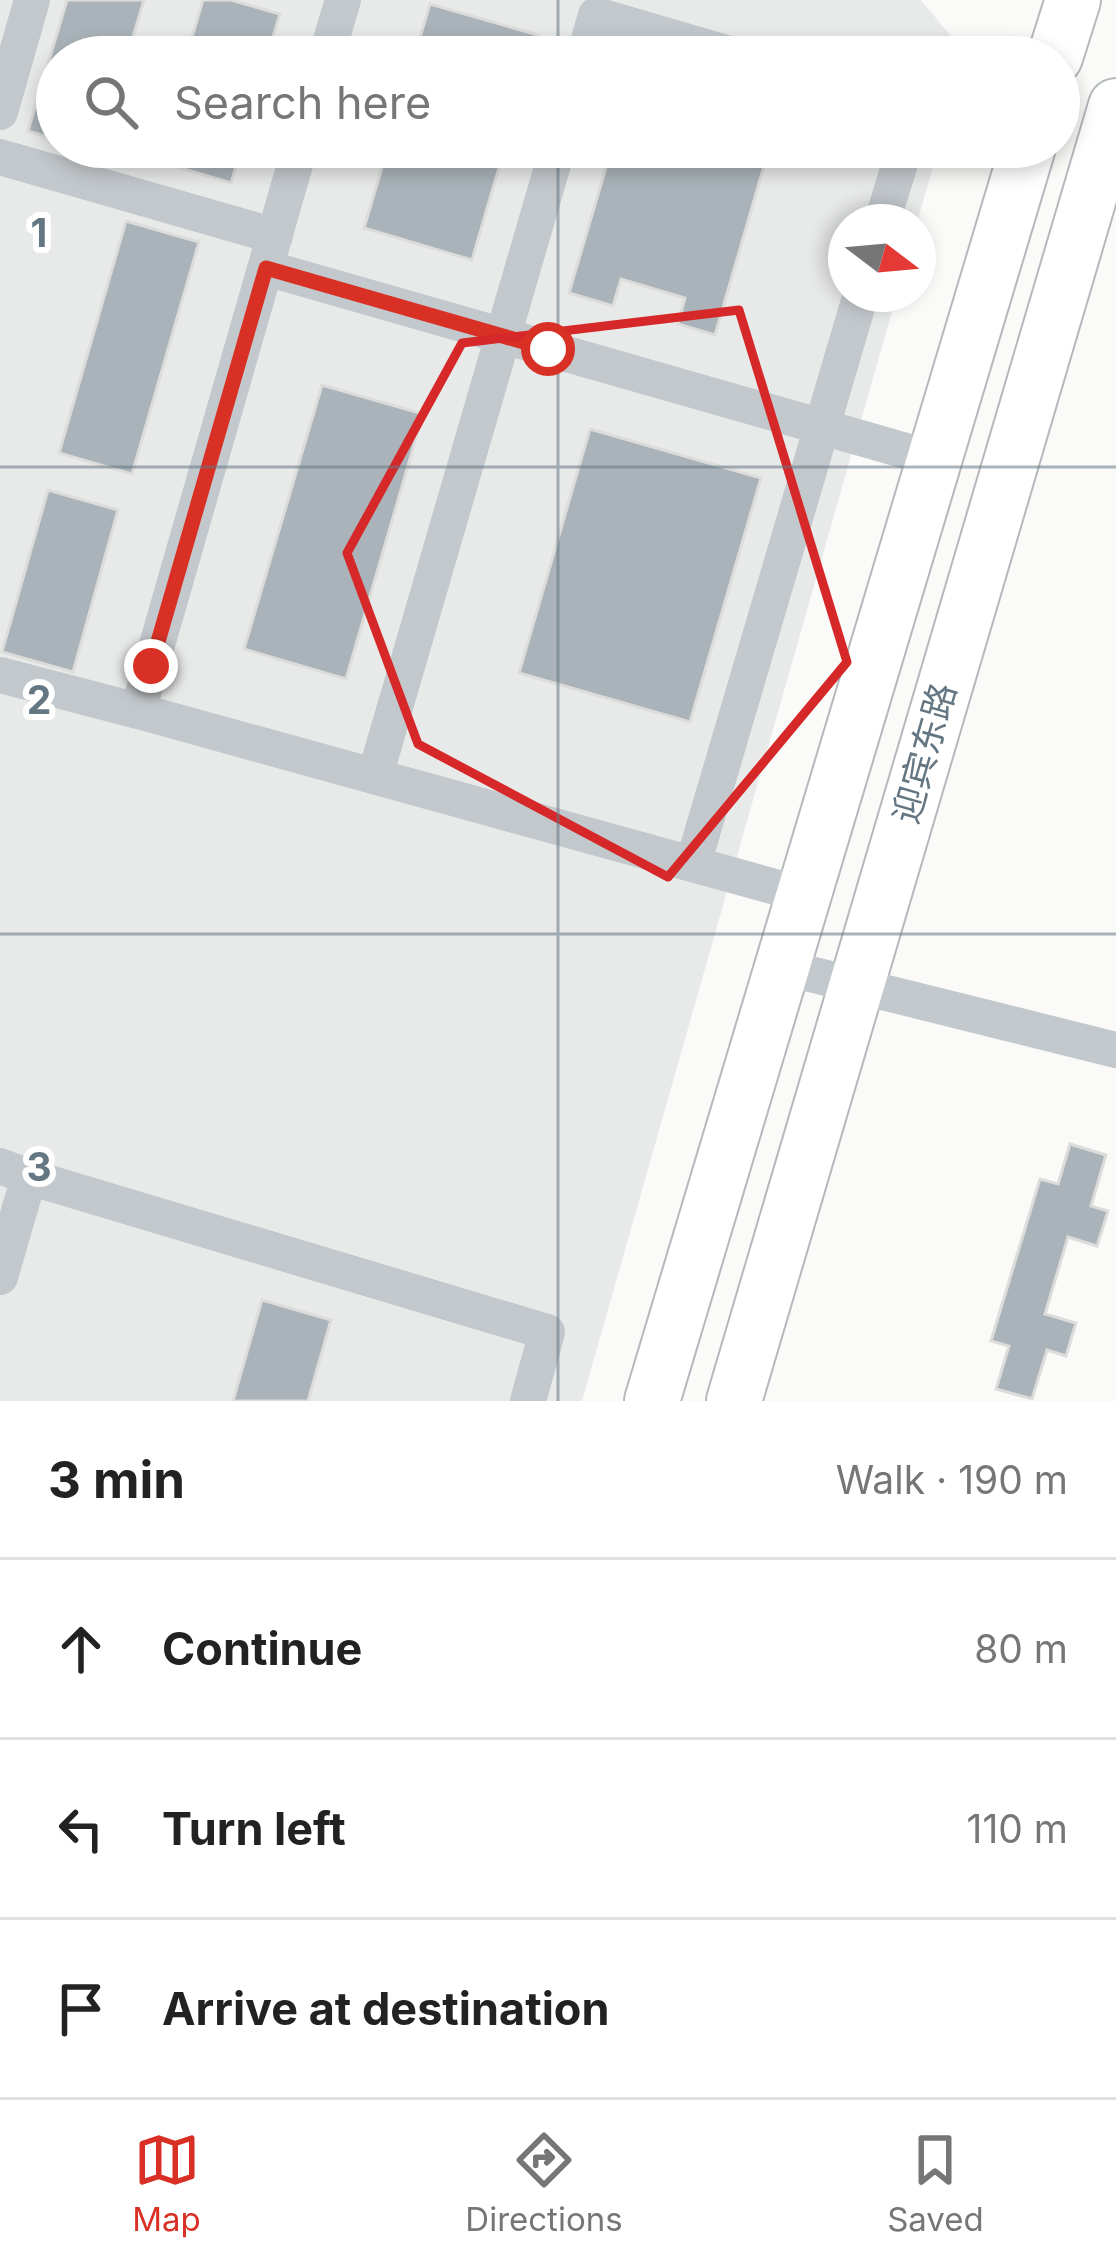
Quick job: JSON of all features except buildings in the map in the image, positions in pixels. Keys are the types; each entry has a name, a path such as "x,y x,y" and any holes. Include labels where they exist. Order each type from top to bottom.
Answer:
{"highway":[{"path":"1080,48 1116,75"},
{"name":"迎宾东路","path":"734,1401 1116,106"},
{"name":"迎宾东路","path":"652,1401 1022,168"}],"street":[{"path":"0,112 32,0"},
{"path":"332,36 343,0"},
{"path":"590,36 596,15 668,36"},
{"path":"0,157 503,336 934,459"},
{"path":"138,710 294,168"},
{"path":"375,776 552,168"},
{"path":"888,204 899,168"},
{"path":"693,865 856,312"},
{"path":"0,675 804,895"},
{"path":"782,967 1116,1049"},
{"path":"0,1277 15,1172 547,1332 528,1401"}],"highlighted area":[{"path":"739,310 847,662 668,877 418,744 347,553 462,343"}],"shaded area":[{"path":"0,0 921,0 951,36 36,36 36,168 933,168 922,204 828,204 828,312 892,312 582,1401 0,1401"}],"route":[{"path":"151,666 266,268 548,349"}]}
